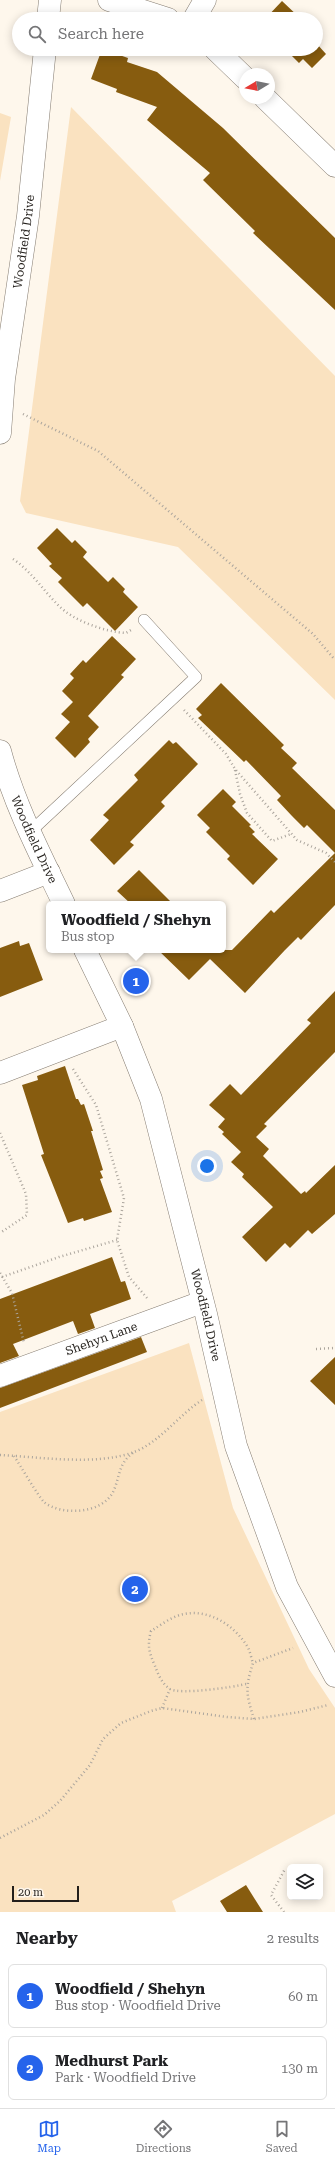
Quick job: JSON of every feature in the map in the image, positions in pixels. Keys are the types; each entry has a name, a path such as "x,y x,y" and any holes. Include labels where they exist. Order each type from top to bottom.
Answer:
{"street":[{"path":"49,12 50,0"},
{"path":"109,0 146,12"},
{"path":"198,12 205,0"},
{"name":"Woodfield Drive","path":"0,433 4,379 28,216 44,56"},
{"path":"222,56 239,72"},
{"path":"271,104 335,166"},
{"name":"Woodfield Drive","path":"0,751 6,774 30,832 63,901"},
{"path":"0,891 49,872"},
{"name":"Woodfield Drive","path":"86,953 122,1026 151,1099 202,1302 236,1446 287,1587 334,1670"},
{"path":"0,1073 122,1026"},
{"name":"Shehyn Lane","path":"0,1376 162,1315 202,1302"}],"lane":[{"path":"30,832 196,677 144,620"}],"path":[{"path":"3,404 98,451 313,634 335,660"},
{"path":"13,559 22,565 59,607 97,627 109,632 126,633 144,620"},
{"path":"172,700 226,754 235,769 297,840 326,853 335,862"},
{"path":"235,769 240,794 247,813 272,841 291,834"},
{"path":"61,1050 96,1105 113,1161 124,1198 117,1240 129,1277 162,1315"},
{"path":"0,1133 26,1194 27,1215 0,1233"},
{"path":"2,1277 59,1257 117,1240"},
{"path":"0,1274 12,1293 27,1366"},
{"path":"316,1349 335,1348"},
{"path":"14,1455 44,1502 68,1510 80,1512 107,1499 112,1493 122,1464 134,1452 151,1442 201,1400 223,1393"},
{"path":"0,1454 70,1459 108,1457 134,1452"},
{"path":"246,1684 233,1688 180,1691 170,1689 160,1678 148,1650 147,1643 151,1631 170,1619 185,1614 206,1614 220,1619 248,1646 253,1663 246,1684 254,1719"},
{"path":"253,1663 293,1648"},
{"path":"162,1708 170,1689"},
{"path":"0,1838 44,1815 60,1801 90,1765 104,1739 121,1723 162,1708 227,1717 254,1719 300,1712 328,1705"},
{"path":"284,1868 271,1896 284,1912"}],"shaded area":[{"path":"71,107 335,376 335,700 178,547 26,513 20,501"},
{"path":"0,113 11,117 0,181"},
{"path":"189,1343 233,1508 309,1669 335,1708 335,1814 172,1901 176,1912 0,1912 0,1412"}],"building":[{"path":"282,1 294,12 272,12"},
{"path":"323,51 326,54 312,68 303,59 299,63 292,56 323,56"},
{"path":"99,56 122,56 128,58 127,62 157,72 223,128 335,238 335,310 253,233 255,231 203,180 210,173 147,120 157,107 116,92 117,89 91,79"},
{"path":"57,528 72,543 75,540 87,552 83,557 108,582 113,577 125,589 123,592 138,607 115,631 87,603 83,607 58,582 62,578 49,566 52,564 37,548"},
{"path":"112,636 136,659 121,675 124,677 88,716 99,727 88,739 90,742 75,758 55,738 70,722 61,714 73,702 62,691 74,678 70,674 83,660 86,663"},
{"path":"221,683 284,745 281,748 297,763 292,768 335,810 335,853 307,825 304,828 277,800 281,796 246,760 244,762 198,718 202,715 196,709"},
{"path":"169,740 173,744 176,742 198,764 161,802 165,806 130,842 134,845 114,865 90,840 109,820 103,815 138,780 134,775"},
{"path":"223,789 236,802 232,806 251,825 249,826 255,832 252,834 278,859 253,885 227,859 230,856 206,832 210,828 197,815"},
{"path":"335,853 335,905 301,940 298,937 245,993 210,959 189,980 161,953 226,953 226,950 232,950 271,910 274,913"},
{"path":"139,870 170,901 128,901 117,891"},
{"path":"19,941 20,946 29,943 43,980 0,997 0,948"},
{"path":"335,991 335,1052 264,1124 267,1126 256,1137 269,1149 263,1156 301,1194 305,1191 306,1193 335,1165 335,1214 312,1234 308,1230 290,1248 285,1243 266,1262 242,1237 273,1207 242,1177 244,1174 231,1162 241,1152 222,1134 224,1132 218,1127 225,1119 209,1105 230,1084 241,1095 311,1023 307,1020"},
{"path":"65,1066 76,1099 78,1099 81,1105 84,1104 93,1131 91,1131 103,1170 100,1171 103,1178 100,1179 112,1212 84,1221 83,1218 68,1223 41,1155 44,1154 22,1085 38,1080 37,1076"},
{"path":"112,1257 121,1282 125,1281 131,1299 90,1314 95,1328 78,1334 73,1321 13,1344 19,1356 0,1363 0,1299"},
{"path":"141,1337 147,1352 0,1408 0,1388"},
{"path":"335,1357 335,1405 310,1381"},
{"path":"246,1885 263,1912 227,1912 220,1901"}],"place":[{"name":"Woodfield / Shehyn","path":"136,981"},
{"name":"Medhurst Park","path":"135,1589"}]}
